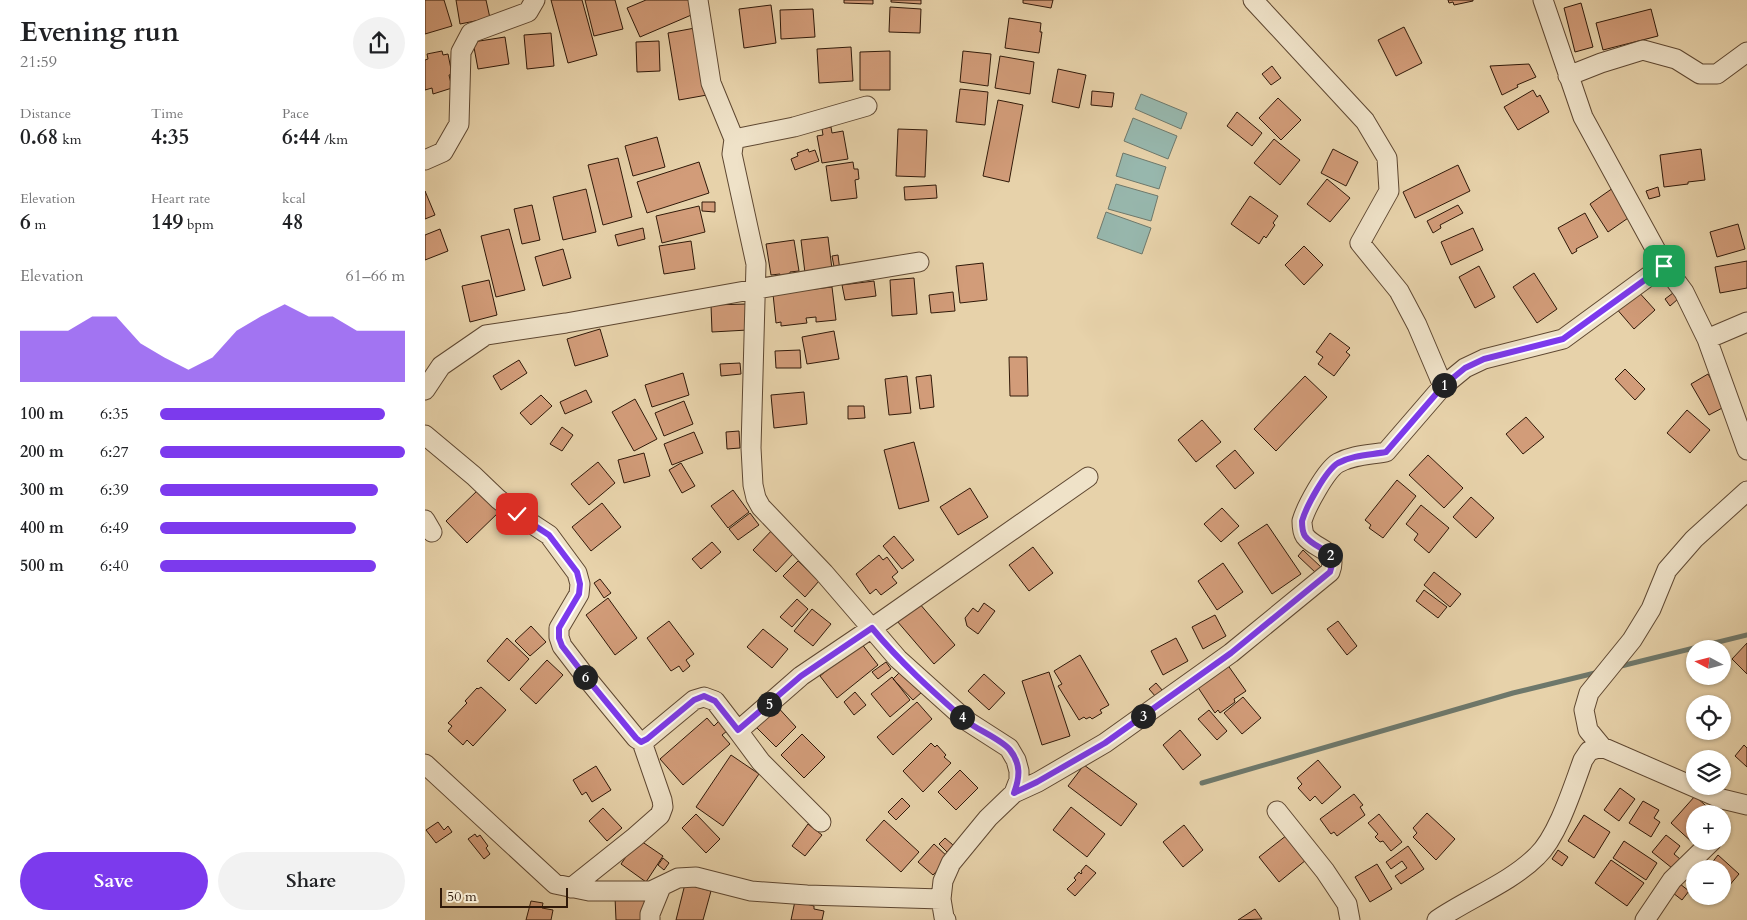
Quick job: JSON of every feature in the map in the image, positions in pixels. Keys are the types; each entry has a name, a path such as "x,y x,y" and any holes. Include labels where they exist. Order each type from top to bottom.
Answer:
{"street":[{"path":"425,160 443,152 459,124 461,52 471,33 528,12 535,0"},
{"path":"698,0 711,83 734,139 732,154 755,264 751,448 753,485 756,498 761,507 824,573 898,659 967,721 1009,748 1016,760 1019,771 1019,780 1014,793"},
{"path":"1253,0 1365,122 1387,158 1389,191 1359,243 1399,291 1417,324 1443,386"},
{"path":"1543,0 1583,117 1664,266 1685,292 1707,339 1747,450"},
{"path":"1568,76 1643,50 1676,59 1700,74 1717,74 1747,52"},
{"path":"734,139 793,127 867,106"},
{"path":"425,390 441,366 486,334 566,323 919,262"},
{"path":"946,920 941,899 943,881 951,863 988,818 1014,793 1105,743 1231,653 1330,572 1333,564 1331,556 1305,536 1302,523 1313,494 1335,465 1351,457 1386,452 1443,386 1465,368 1484,359 1563,339 1664,266"},
{"path":"1707,339 1747,322"},
{"path":"425,435 498,499 549,535 577,572 580,584 579,594 559,628 559,638 562,646 585,676 641,742 662,800 663,807 660,815 571,888"},
{"path":"738,730 801,676 1088,477"},
{"path":"1720,805 1602,747 1589,730 1584,710 1589,693 1632,640 1651,609 1667,570 1694,539 1747,490"},
{"path":"641,742 694,700 704,696 715,701 761,762 821,822"},
{"path":"1437,920 1522,869 1539,855 1551,838 1583,760 1589,752 1602,747"},
{"path":"425,764 555,884 589,892 651,891 678,878 696,877 751,891 807,895 941,899"},
{"path":"1731,805 1747,804"},
{"path":"1277,811 1331,879 1347,904 1350,920"},
{"path":"1645,920 1672,880 1703,850"},
{"path":"650,920 650,914 661,887"}],"water":[{"path":"1141,94 1187,113 1181,129 1135,109"},
{"path":"1133,118 1177,136 1168,159 1124,141"},
{"path":"1123,153 1166,167 1159,189 1116,176"},
{"path":"1116,184 1158,196 1151,221 1108,209"},
{"path":"1106,212 1151,228 1142,254 1097,238"}],"building":[{"path":"425,0 444,0 452,26 425,34"},
{"path":"456,0 486,0 490,18 460,24"},
{"path":"551,0 582,0 597,55 568,63"},
{"path":"585,0 615,0 623,29 594,36"},
{"path":"646,0 690,0 696,13 640,37 627,8"},
{"path":"844,0 873,0 873,4 844,3"},
{"path":"891,0 921,0 921,4 891,2"},
{"path":"1023,0 1053,0 1051,8 1023,3"},
{"path":"1448,0 1473,1 1454,5 1453,2 1449,3"},
{"path":"1581,3 1593,47 1575,52 1564,8"},
{"path":"771,5 776,43 744,48 739,9"},
{"path":"890,7 921,9 920,33 889,32"},
{"path":"813,9 815,37 781,39 780,10"},
{"path":"1651,9 1658,36 1603,50 1596,23"},
{"path":"1009,18 1041,23 1040,32 1042,32 1039,53 1005,48"},
{"path":"1404,27 1422,63 1396,76 1378,40"},
{"path":"695,28 707,95 679,100 668,33"},
{"path":"551,33 554,66 527,69 524,35"},
{"path":"505,37 509,64 478,69 473,42"},
{"path":"659,41 660,71 637,72 636,42"},
{"path":"851,47 853,81 819,83 817,49"},
{"path":"442,51 443,55 448,54 452,74 449,75 452,88 433,94 432,88 425,90 425,60 428,59 427,54"},
{"path":"890,51 890,90 860,90 860,52"},
{"path":"963,51 991,54 988,86 960,82"},
{"path":"1000,56 1034,62 1030,94 995,88"},
{"path":"1529,64 1536,77 1517,85 1518,87 1502,95 1490,66"},
{"path":"1272,66 1281,78 1271,85 1262,74"},
{"path":"1058,69 1086,75 1079,108 1052,102"},
{"path":"960,89 988,92 985,125 956,122"},
{"path":"1533,90 1537,97 1540,95 1549,112 1518,130 1504,107"},
{"path":"1092,91 1114,93 1112,107 1091,105"},
{"path":"1278,98 1301,120 1281,140 1259,118"},
{"path":"998,100 1023,105 1009,182 983,176"},
{"path":"1237,112 1262,133 1252,146 1227,126"},
{"path":"831,127 832,133 843,131 848,159 822,163 817,136 823,135 822,129"},
{"path":"898,129 927,130 925,177 896,176"},
{"path":"657,137 665,167 633,176 625,146"},
{"path":"1274,139 1300,160 1280,185 1254,163"},
{"path":"808,149 809,152 815,150 819,161 795,170 791,159 798,156 797,153"},
{"path":"1333,149 1358,162 1346,186 1321,173"},
{"path":"1701,149 1705,180 1664,187 1660,155"},
{"path":"618,158 632,217 603,225 588,165"},
{"path":"699,162 709,193 647,213 637,182"},
{"path":"853,162 854,169 858,169 859,179 855,180 857,198 831,201 826,166"},
{"path":"1458,165 1470,191 1415,218 1403,192"},
{"path":"1327,179 1350,198 1330,222 1307,204"},
{"path":"936,185 937,198 905,200 904,187"},
{"path":"1658,187 1660,196 1649,199 1646,191"},
{"path":"1613,188 1631,216 1608,232 1590,204"},
{"path":"586,189 596,232 563,240 553,197"},
{"path":"425,191 435,215 425,219"},
{"path":"1250,196 1278,216 1273,223 1275,225 1259,244 1231,224"},
{"path":"702,202 715,202 715,212 702,211"},
{"path":"532,205 540,240 522,244 514,209"},
{"path":"1458,205 1463,213 1440,225 1441,228 1433,233 1427,221"},
{"path":"699,206 705,232 662,243 656,216"},
{"path":"1585,213 1598,237 1576,249 1577,251 1572,254 1558,228"},
{"path":"1738,224 1745,249 1717,257 1710,232"},
{"path":"643,228 645,239 618,246 615,235"},
{"path":"1473,228 1483,250 1451,265 1441,242"},
{"path":"440,229 448,251 425,260 425,235"},
{"path":"509,229 525,290 496,297 481,236"},
{"path":"828,237 832,269 805,273 801,240"},
{"path":"794,240 799,271 790,272 790,275 780,277 780,274 771,275 766,244"},
{"path":"691,241 695,269 664,274 659,246"},
{"path":"1304,246 1323,265 1304,285 1285,265"},
{"path":"563,249 571,278 543,286 535,257"},
{"path":"838,255 840,271 835,272 832,256"},
{"path":"1747,261 1747,288 1720,293 1715,267"},
{"path":"983,263 987,300 960,303 956,266"},
{"path":"1479,266 1495,297 1475,308 1459,277"},
{"path":"1534,273 1557,309 1537,323 1513,287"},
{"path":"914,278 917,314 892,316 890,280"},
{"path":"489,280 497,315 470,322 462,286"},
{"path":"874,281 876,296 845,300 842,285"},
{"path":"832,287 836,320 816,322 816,317 806,318 807,323 781,326 781,322 776,323 773,294"},
{"path":"1636,289 1655,310 1634,329 1615,307"},
{"path":"953,292 955,311 931,313 929,295"},
{"path":"1673,293 1678,299 1670,306 1665,299"},
{"path":"747,304 748,330 712,332 711,305"},
{"path":"600,329 608,356 575,366 567,339"},
{"path":"834,331 839,359 807,364 802,337"},
{"path":"1330,333 1350,348 1346,352 1350,355 1334,376 1318,364 1323,357 1316,352"},
{"path":"800,350 801,368 776,368 775,351"},
{"path":"1009,357 1027,357 1028,396 1010,396"},
{"path":"519,360 527,373 501,390 493,376"},
{"path":"740,363 741,374 721,376 720,364"},
{"path":"1625,369 1645,389 1635,400 1615,379"},
{"path":"683,373 689,395 652,407 645,385"},
{"path":"1708,374 1726,406 1709,415 1691,384"},
{"path":"931,375 934,407 920,409 916,377"},
{"path":"907,376 911,413 889,415 885,379"},
{"path":"1305,376 1327,397 1276,451 1254,429"},
{"path":"586,390 592,402 565,414 560,402"},
{"path":"804,392 807,424 774,428 771,395"},
{"path":"541,395 552,406 531,425 520,413"},
{"path":"635,399 657,439 634,451 612,412"},
{"path":"684,401 693,424 664,436 655,413"},
{"path":"848,406 864,406 865,418 848,419"},
{"path":"1687,410 1710,430 1690,453 1667,433"},
{"path":"1526,417 1544,437 1523,454 1506,434"},
{"path":"1202,420 1221,442 1196,462 1178,440"},
{"path":"562,427 573,435 562,451 550,444"},
{"path":"739,431 740,448 727,449 726,432"},
{"path":"694,432 703,453 672,465 664,444"},
{"path":"914,442 929,501 899,509 884,450"},
{"path":"1235,450 1254,473 1235,489 1216,466"},
{"path":"644,453 650,476 624,483 618,460"},
{"path":"1428,455 1463,488 1444,508 1409,475"},
{"path":"598,462 615,483 589,505 571,484"},
{"path":"681,463 695,486 682,493 669,470"},
{"path":"1397,480 1416,496 1383,538 1369,528 1371,525 1365,520"},
{"path":"480,488 501,510 467,543 446,521"},
{"path":"970,488 988,517 958,535 940,507"},
{"path":"733,490 749,512 728,528 711,506"},
{"path":"1471,497 1494,518 1476,538 1453,517"},
{"path":"602,503 621,527 591,551 572,527"},
{"path":"1421,505 1449,528 1429,553 1414,540 1418,534 1406,524"},
{"path":"1222,508 1239,526 1221,542 1204,524"},
{"path":"750,513 759,525 738,540 729,529"},
{"path":"1267,524 1301,574 1272,594 1238,543"},
{"path":"776,526 794,553 776,572 753,550"},
{"path":"894,536 914,560 902,569 883,546"},
{"path":"712,542 721,552 701,569 692,559"},
{"path":"1033,547 1053,573 1029,591 1009,565"},
{"path":"1303,550 1322,568 1317,574 1298,556"},
{"path":"879,555 883,560 887,557 898,572 892,577 897,583 881,595 876,589 870,594 856,574"},
{"path":"798,561 819,581 805,597 783,576"},
{"path":"1223,563 1243,592 1217,610 1198,581"},
{"path":"1434,572 1461,594 1450,607 1424,585"},
{"path":"600,579 611,593 604,598 594,583"},
{"path":"1424,590 1447,607 1438,618 1416,601"},
{"path":"608,598 637,638 615,655 586,615"},
{"path":"797,599 808,609 792,627 780,617"},
{"path":"919,603 955,645 934,664 897,621"},
{"path":"984,603 995,611 978,634 967,626 965,618 973,608 978,612"},
{"path":"812,609 831,624 813,646 794,631"},
{"path":"1215,615 1226,636 1203,649 1192,627"},
{"path":"669,621 694,654 686,660 690,666 683,672 679,666 671,671 647,638"},
{"path":"1338,621 1357,646 1347,655 1327,629"},
{"path":"531,626 546,642 530,656 515,641"},
{"path":"763,629 788,649 772,668 747,647"},
{"path":"507,638 529,659 509,681 487,661"},
{"path":"1176,638 1188,661 1163,675 1151,651"},
{"path":"861,643 878,665 837,698 820,676"},
{"path":"1747,643 1747,674 1732,659"},
{"path":"1080,655 1109,705 1100,710 1102,713 1092,719 1084,717 1079,720 1058,686 1062,684 1054,671"},
{"path":"547,660 563,675 536,704 520,689"},
{"path":"886,662 891,669 878,679 872,672"},
{"path":"1227,664 1246,691 1234,699 1235,702 1220,713 1218,710 1215,713 1197,686"},
{"path":"902,670 922,692 913,700 893,679"},
{"path":"1049,672 1070,736 1042,745 1022,681"},
{"path":"984,674 1005,693 989,710 968,691"},
{"path":"892,677 910,700 890,717 871,694"},
{"path":"1156,683 1163,691 1156,697 1149,689"},
{"path":"481,687 506,710 473,746 467,740 463,745 448,731 452,726 448,723 467,703 465,701 477,688"},
{"path":"855,692 866,705 854,715 844,702"},
{"path":"1243,697 1261,718 1242,734 1224,713"},
{"path":"917,702 932,719 893,755 877,737"},
{"path":"774,703 796,727 776,747 753,724"},
{"path":"1209,710 1227,731 1217,740 1198,719"},
{"path":"707,718 714,726 719,721 727,731 722,735 730,744 683,785 660,759"},
{"path":"1180,730 1201,755 1183,770 1163,745"},
{"path":"802,734 825,757 804,778 781,755"},
{"path":"931,743 935,747 937,745 946,755 944,757 951,763 923,792 903,771"},
{"path":"1744,745 1747,748 1747,767 1735,756"},
{"path":"731,755 759,774 723,826 696,807"},
{"path":"1318,760 1341,787 1322,804 1315,796 1310,801 1298,788 1302,784 1297,778"},
{"path":"1084,765 1137,804 1121,826 1068,786"},
{"path":"596,766 611,790 592,802 586,792 582,795 573,780"},
{"path":"960,770 978,788 956,810 938,792"},
{"path":"1620,788 1635,799 1619,821 1604,810"},
{"path":"1354,794 1363,805 1360,807 1365,815 1337,836 1334,832 1331,834 1320,819"},
{"path":"1695,796 1705,805 1687,805"},
{"path":"902,798 910,806 896,820 888,812"},
{"path":"1643,801 1659,810 1654,818 1660,822 1651,837 1629,823"},
{"path":"1686,806 1686,837 1671,823"},
{"path":"1071,807 1105,834 1087,857 1053,830"},
{"path":"603,808 622,828 607,841 589,821"},
{"path":"1427,813 1455,839 1436,860 1413,837 1417,833 1413,828"},
{"path":"696,814 720,839 706,853 682,828"},
{"path":"1379,814 1402,842 1391,851 1383,841 1380,842 1375,837 1378,834 1368,823"},
{"path":"1584,815 1610,832 1594,858 1568,841"},
{"path":"884,820 919,852 901,872 866,840"},
{"path":"438,822 444,830 448,826 452,832 436,843 426,830"},
{"path":"808,824 822,835 805,856 792,846"},
{"path":"1184,825 1203,850 1183,867 1163,842"},
{"path":"475,834 477,837 480,835 488,846 486,848 490,854 484,859 468,839"},
{"path":"1287,835 1306,860 1279,882 1259,857"},
{"path":"1666,835 1680,846 1674,854 1680,859 1672,868 1652,852"},
{"path":"945,838 953,845 947,852 939,844"},
{"path":"638,839 663,856 646,882 621,864"},
{"path":"1624,841 1657,863 1646,880 1613,858"},
{"path":"934,844 949,858 933,875 918,862"},
{"path":"1408,846 1424,869 1401,884 1395,876 1407,868 1402,861 1391,869 1386,862"},
{"path":"1558,850 1568,857 1562,866 1552,859"},
{"path":"1718,855 1724,860 1714,860"},
{"path":"663,858 669,863 664,870 658,865"},
{"path":"1611,860 1644,883 1627,906 1595,883"},
{"path":"1377,864 1392,889 1370,902 1355,877"},
{"path":"1086,865 1096,873 1075,896 1067,889 1076,880 1074,878 1079,872 1082,873 1081,871"},
{"path":"1731,867 1739,874 1731,884"},
{"path":"685,884 711,891 703,920 676,920"},
{"path":"1680,884 1686,889 1686,895 1682,900 1673,893"},
{"path":"644,895 649,920 616,920 615,897"},
{"path":"531,901 543,903 542,908 553,910 551,920 526,920"},
{"path":"795,901 824,911 822,920 791,920"},
{"path":"1255,909 1262,919 1238,920"}],"waterway":[{"path":"1617,667 1747,635"},
{"path":"1202,783 1513,693 1599,672"}],"route":[{"path":"517,514 549,535 577,572 580,584 579,594 559,628 559,638 562,646 641,742 694,700 704,696 715,701 738,730 801,676 872,628 898,659 967,721 1009,748 1016,760 1019,771 1019,780 1014,793 1105,743 1231,653 1330,572 1333,564 1331,556 1305,536 1302,523 1313,494 1335,465 1351,457 1386,452 1443,386 1465,368 1484,359 1563,339 1664,266"}]}
